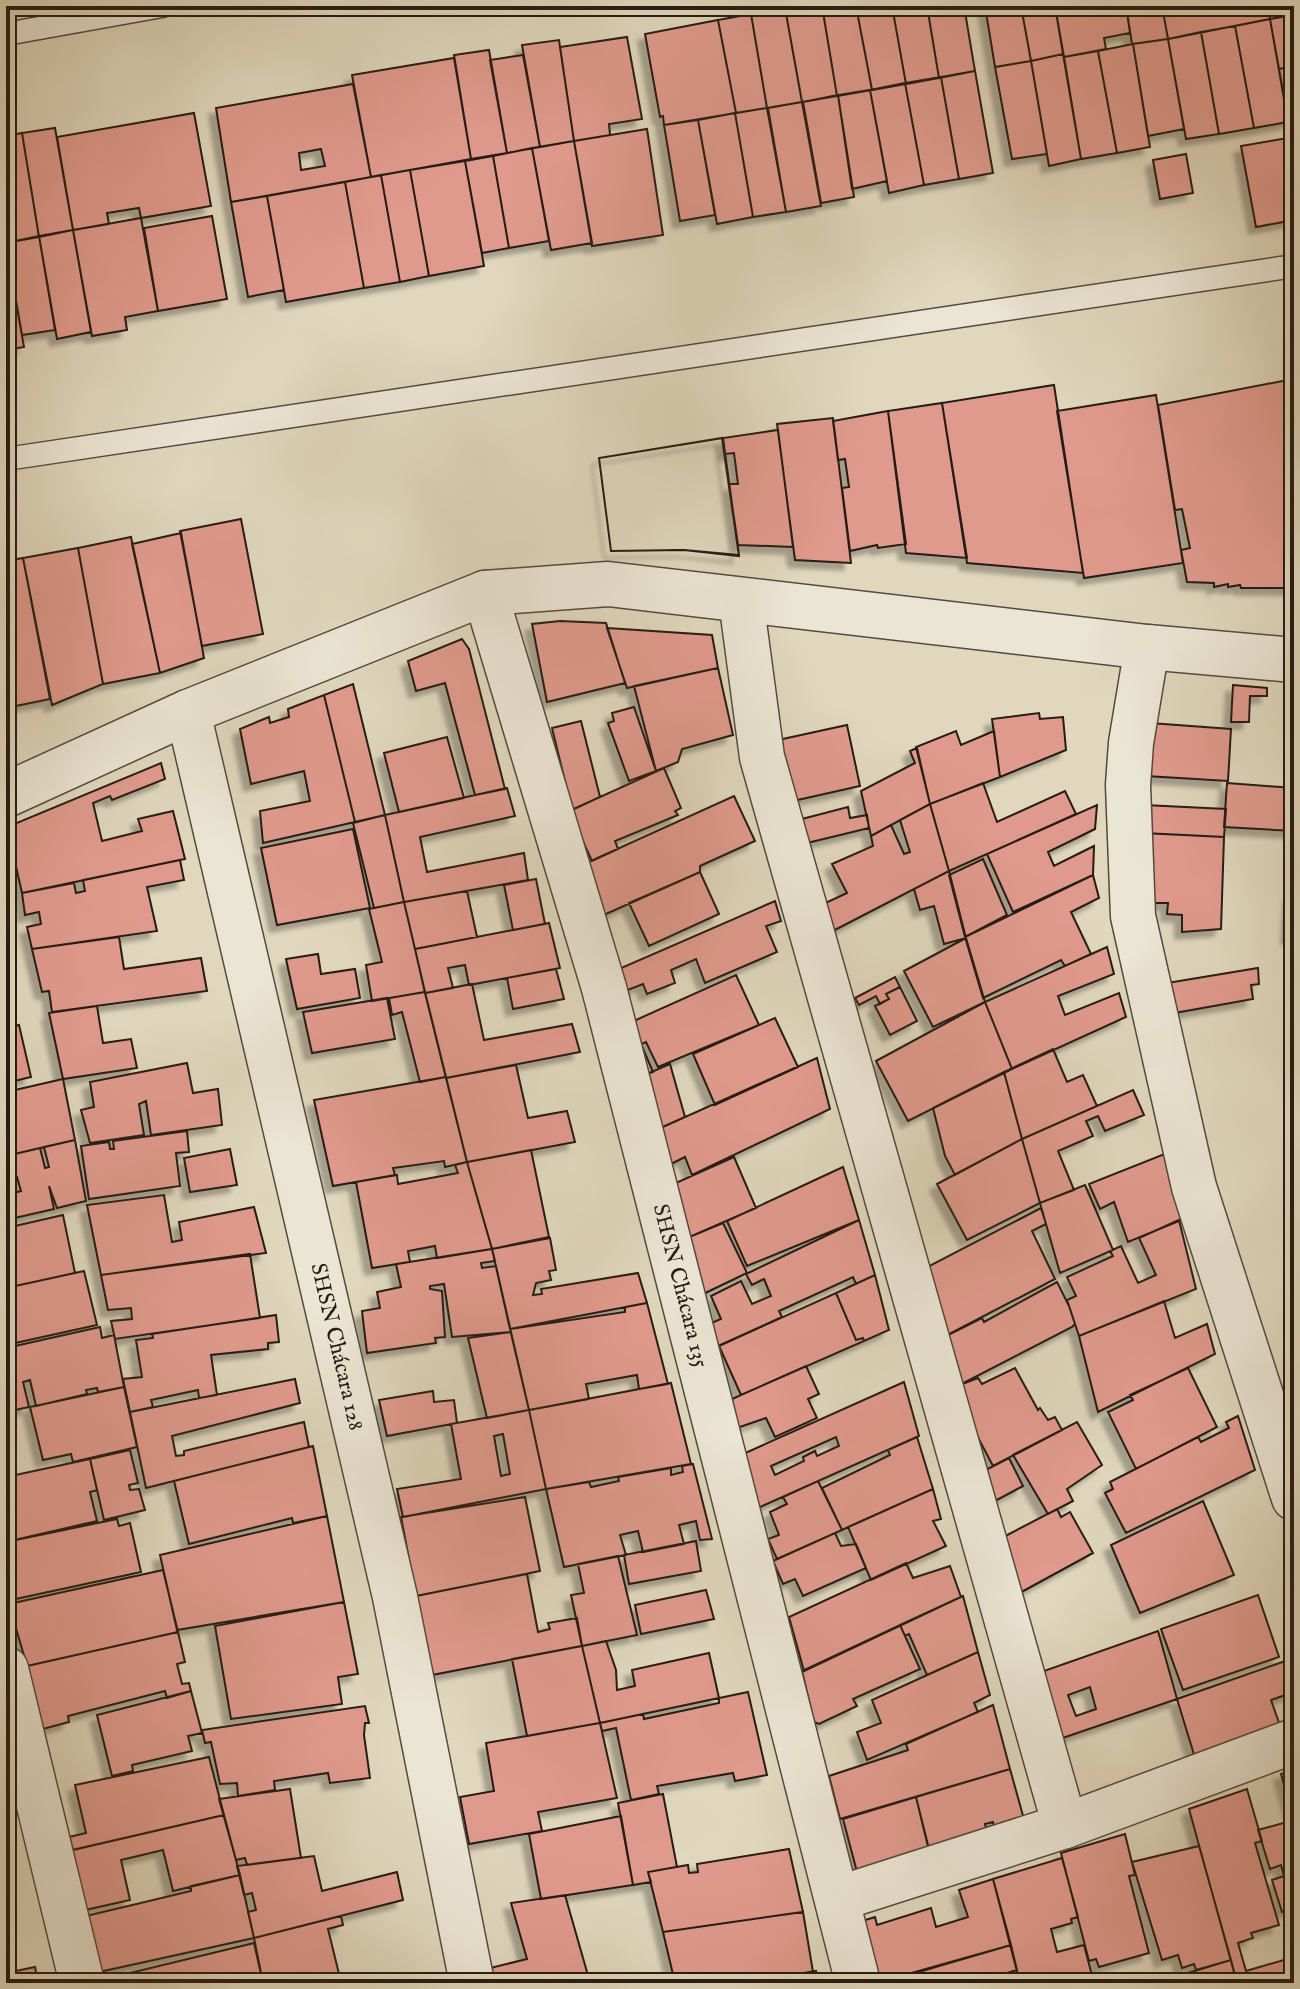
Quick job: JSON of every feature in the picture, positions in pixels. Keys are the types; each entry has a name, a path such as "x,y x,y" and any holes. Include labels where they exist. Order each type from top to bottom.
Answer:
{"street":[{"path":"6,795 188,712 485,593 608,584 1147,647 1294,660"},
{"name":"SHSN Chácara 135","path":"485,593 604,988 858,1983"},
{"path":"741,600 762,757 1065,1826"},
{"path":"1147,647 1131,743 1128,785 1133,916 1194,1187 1294,1498"},
{"name":"SHSN Chácara 128","path":"188,712 395,1597 472,1983"},
{"path":"6,1669 82,1983"},
{"path":"837,1899 1065,1826 1294,1741"}],"lane":[{"path":"6,34 162,6"},
{"path":"6,459 1294,266"}],"building":[{"path":"822,6 837,96 802,102 785,8"},
{"path":"822,6 856,6 872,90 837,96"},
{"path":"856,6 892,6 906,84 872,90"},
{"path":"892,6 927,6 939,78 906,84"},
{"path":"927,6 964,6 975,71 939,78"},
{"path":"985,6 1021,6 1031,61 995,67"},
{"path":"1021,6 1055,6 1063,54 1031,61"},
{"path":"1055,6 1126,6 1130,33 1104,38 1106,49 1064,57"},
{"path":"1126,6 1162,6 1168,39 1132,44"},
{"path":"1162,6 1268,6 1270,19 1168,39"},
{"path":"1268,6 1294,6 1294,15 1270,19"},
{"path":"785,8 802,102 767,108 751,14"},
{"path":"751,14 767,108 736,113 718,20"},
{"path":"1294,15 1294,66 1279,69 1270,19"},
{"path":"1270,19 1288,122 1254,128 1235,26"},
{"path":"718,20 736,113 664,125 645,34"},
{"path":"1235,26 1254,128 1219,134 1201,32"},
{"path":"1201,32 1219,134 1186,139 1168,39"},
{"path":"627,37 642,119 609,124 610,135 574,141 560,47"},
{"path":"1168,39 1184,129 1148,136 1133,44"},
{"path":"559,40 574,141 540,147 522,45"},
{"path":"1133,44 1150,147 1117,153 1098,51"},
{"path":"489,50 507,153 471,159 454,55"},
{"path":"1098,51 1117,153 1081,159 1064,57"},
{"path":"1063,54 1081,159 1049,166 1031,61"},
{"path":"523,55 540,147 507,153 490,60"},
{"path":"454,58 471,159 371,177 352,75"},
{"path":"1031,61 1047,154 1012,159 995,67"},
{"path":"1294,66 1294,119 1288,120 1279,69"},
{"path":"975,71 993,173 959,179 941,77"},
{"path":"941,77 959,179 924,185 905,83"},
{"path":"905,83 924,185 889,193 870,90"},
{"path":"353,84 371,177 231,202 216,108","holes":["321,149 325,166 301,170 299,153"]},
{"path":"870,90 887,181 852,189 838,95"},
{"path":"838,95 854,197 821,203 803,102"},
{"path":"802,102 821,206 786,212 768,108"},
{"path":"767,108 786,212 753,217 735,113"},
{"path":"194,113 211,206 141,218 139,208 107,213 109,224 73,230 57,137"},
{"path":"735,113 753,217 717,224 698,120"},
{"path":"698,120 715,215 680,221 664,125"},
{"path":"55,128 73,230 39,237 22,133"},
{"path":"647,129 663,235 592,246 574,141"},
{"path":"22,133 39,237 6,243 6,136"},
{"path":"1292,139 1294,149 1294,220 1256,227 1241,146"},
{"path":"574,141 592,243 551,250 532,148"},
{"path":"532,148 549,241 509,248 493,156"},
{"path":"1186,154 1193,193 1160,199 1153,160"},
{"path":"493,156 509,248 482,253 465,161"},
{"path":"465,161 484,266 429,276 410,170"},
{"path":"410,170 429,276 400,282 381,175"},
{"path":"381,175 400,282 364,288 345,182"},
{"path":"345,182 364,288 286,302 267,196"},
{"path":"267,196 284,290 248,297 231,202"},
{"path":"212,216 227,299 158,311 144,228"},
{"path":"141,218 158,311 125,317 127,330 92,336 73,230"},
{"path":"73,230 91,332 57,339 39,236"},
{"path":"39,236 55,330 22,335 6,243"},
{"path":"6,246 24,347 6,350"},
{"path":"1293,379 1294,588 1241,588 1240,585 1228,587 1228,584 1214,587 1214,583 1187,582 1181,550 1190,548 1182,509 1175,510 1158,405"},
{"path":"1054,385 1083,573 967,563 942,403"},
{"path":"1156,395 1183,563 1084,578 1057,411"},
{"path":"942,403 967,558 906,553 888,411"},
{"path":"888,411 906,544 878,548 877,545 850,551 842,488 849,487 845,459 838,460 833,421"},
{"path":"833,418 851,563 795,560 777,424"},
{"path":"778,430 793,547 738,545 729,484 738,484 734,453 725,454 723,438"},
{"path":"722,438 739,556 684,550 611,551 599,458"},
{"path":"723,438 739,555 684,550 611,551 599,458"},
{"path":"241,519 263,634 202,646 180,531"},
{"path":"181,533 204,658 160,673 132,544"},
{"path":"131,537 160,673 103,684 78,548"},
{"path":"78,548 103,684 52,705 23,558"},
{"path":"23,558 50,699 6,708 6,561"},
{"path":"560,621 606,623 625,683 547,702 532,624"},
{"path":"607,628 712,635 718,668 627,688"},
{"path":"462,639 469,649 505,789 475,795 445,683 416,691 408,661"},
{"path":"718,668 733,735 682,749 678,762 656,771 634,686"},
{"path":"353,684 385,815 355,822 324,695"},
{"path":"1233,685 1267,688 1267,696 1250,696 1249,722 1231,722"},
{"path":"324,695 355,822 263,843 260,811 310,801 304,771 251,784 240,729 269,717 270,723 289,717 288,709"},
{"path":"634,707 656,771 629,781 608,723 614,721 612,713"},
{"path":"1039,713 1040,719 1063,717 1066,750 1000,777 992,719"},
{"path":"581,721 600,797 572,810 552,728"},
{"path":"1150,723 1231,729 1228,781 1146,776"},
{"path":"847,725 860,786 793,801 778,740"},
{"path":"956,731 961,745 994,731 1000,777 930,804 916,747"},
{"path":"447,737 464,798 399,812 384,753"},
{"path":"917,748 930,804 871,836 861,791 915,763 910,751"},
{"path":"161,763 165,779 112,800 110,796 93,803 102,841 142,831 138,819 173,811 185,859 22,893 7,827"},
{"path":"664,768 681,808 675,811 678,815 615,841 618,849 592,861 569,811"},
{"path":"983,783 997,822 1065,791 1076,814 949,871 930,804"},
{"path":"1227,783 1294,788 1294,831 1224,827"},
{"path":"507,788 515,816 420,837 427,872 524,853 528,880 404,902 385,815"},
{"path":"734,796 755,841 700,866 700,872 597,918 584,864"},
{"path":"930,804 949,871 829,933 819,906 847,893 832,864 873,846 871,836 891,825 904,854 910,852 900,820"},
{"path":"1097,805 1095,829 1048,852 1054,866 1094,846 1093,875 1013,912 987,854"},
{"path":"1144,805 1226,809 1224,837 1143,833"},
{"path":"848,807 850,818 867,815 869,828 803,844 798,820"},
{"path":"385,815 404,902 374,908 353,823"},
{"path":"353,829 370,908 277,925 261,848"},
{"path":"1143,833 1224,837 1221,929 1182,932 1182,915 1167,914 1168,903 1144,903"},
{"path":"983,859 1007,915 965,937 949,875"},
{"path":"180,860 184,880 147,887 157,931 32,949 27,927 41,924 39,912 25,915 22,893 74,883 76,893 85,891 83,880"},
{"path":"949,871 966,938 944,944 934,906 920,910 914,889"},
{"path":"700,872 719,914 649,946 629,903"},
{"path":"1093,875 1099,898 1071,912 1091,954 1065,966 1061,960 983,998 965,937"},
{"path":"536,879 545,924 513,930 504,885"},
{"path":"467,891 477,937 415,949 404,902"},
{"path":"1291,895 1294,895 1294,936 1288,937"},
{"path":"775,901 781,921 766,926 777,952 705,983 696,959 671,970 675,983 647,994 643,984 620,993 612,972"},
{"path":"404,902 425,992 372,1001 366,965 382,962 369,909"},
{"path":"549,923 560,968 469,985 465,965 448,968 453,988 425,993 415,949"},
{"path":"119,937 124,969 201,958 207,991 52,1012 49,991 42,992 32,949"},
{"path":"966,938 985,1002 933,1027 904,971"},
{"path":"1107,947 1114,974 1058,996 1065,1015 1119,993 1126,1017 1012,1069 985,1002"},
{"path":"318,954 321,974 355,969 360,998 297,1009 286,959"},
{"path":"1258,968 1259,984 1251,985 1253,999 1169,1014 1161,984"},
{"path":"556,969 564,999 513,1009 507,978"},
{"path":"736,975 759,1025 658,1067 646,1042 641,1044 653,1072 642,1076 627,1024"},
{"path":"895,977 900,987 886,994 889,999 880,1004 876,996 859,1005 855,998"},
{"path":"472,984 484,1040 572,1024 580,1052 446,1078 425,993"},
{"path":"900,987 917,1021 890,1035 875,1006 889,999 886,994"},
{"path":"425,992 446,1077 420,1082 402,1012 392,1015 389,998"},
{"path":"387,998 395,1039 312,1053 303,1012"},
{"path":"985,1002 1012,1069 908,1121 876,1061"},
{"path":"97,1006 103,1043 131,1039 137,1068 63,1079 49,1013"},
{"path":"775,1018 798,1067 715,1105 693,1054"},
{"path":"19,1025 31,1077 6,1083 6,1028"},
{"path":"1053,1049 1067,1082 1083,1075 1097,1106 1022,1139 1004,1072"},
{"path":"817,1058 830,1109 692,1175 685,1157 665,1167 656,1130"},
{"path":"187,1063 193,1093 218,1089 222,1125 151,1135 146,1101 139,1104 144,1135 90,1143 81,1110 94,1107 90,1082"},
{"path":"670,1064 685,1117 656,1130 642,1076"},
{"path":"516,1065 528,1118 567,1111 575,1142 467,1162 446,1078"},
{"path":"1004,1072 1022,1139 955,1175 945,1156 933,1108"},
{"path":"446,1077 467,1162 445,1167 444,1161 393,1168 395,1175 333,1186 314,1100"},
{"path":"63,1079 75,1140 6,1156 6,1092"},
{"path":"1133,1090 1144,1115 1105,1131 1098,1116 1086,1121 1093,1136 1058,1151 1074,1190 1040,1203 1022,1139"},
{"path":"187,1131 189,1152 176,1153 180,1186 89,1199 81,1146 109,1142 110,1149 114,1149 113,1141"},
{"path":"1022,1139 1040,1203 967,1240 937,1184"},
{"path":"75,1140 86,1201 57,1208 49,1186 54,1209 6,1220 6,1195 21,1191 17,1177 6,1180 6,1156 40,1148 45,1168 49,1167 44,1147"},
{"path":"230,1149 237,1185 190,1192 184,1158"},
{"path":"531,1150 549,1237 492,1249 467,1162"},
{"path":"1172,1151 1189,1217 1128,1242 1114,1202 1100,1209 1089,1184"},
{"path":"734,1157 756,1208 685,1239 669,1186"},
{"path":"467,1162 492,1249 437,1258 435,1246 408,1251 410,1262 372,1268 356,1182 397,1175 398,1184 458,1173 455,1165"},
{"path":"843,1167 859,1220 747,1266 727,1221"},
{"path":"1085,1185 1113,1250 1060,1273 1040,1203"},
{"path":"164,1195 172,1242 182,1240 179,1222 254,1207 266,1253 101,1275 87,1205"},
{"path":"1041,1208 1046,1224 1032,1231 1055,1279 934,1342 916,1273"},
{"path":"63,1215 75,1273 6,1288 6,1228"},
{"path":"859,1220 875,1275 856,1284 853,1277 779,1311 782,1317 716,1347 709,1324 721,1319 711,1296 741,1281 752,1304 771,1296 764,1279 752,1285 746,1274"},
{"path":"1179,1220 1196,1289 1079,1336 1067,1300 1076,1296 1067,1277 1113,1256 1110,1251 1121,1246 1138,1283 1156,1275 1139,1238"},
{"path":"723,1223 747,1273 699,1296 682,1240"},
{"path":"550,1238 556,1270 549,1271 551,1280 536,1283 533,1295 542,1294 541,1289 638,1273 647,1303 510,1329 492,1249"},
{"path":"492,1249 495,1261 481,1263 482,1268 496,1266 511,1332 452,1337 444,1284 430,1286 430,1289 442,1291 445,1337 435,1338 436,1343 367,1353 362,1311 380,1308 377,1292 401,1287 396,1264"},
{"path":"250,1254 260,1318 115,1339 111,1321 132,1319 131,1308 108,1310 101,1275"},
{"path":"84,1271 97,1325 6,1345 6,1288"},
{"path":"875,1275 889,1330 864,1341 863,1338 856,1340 836,1293"},
{"path":"1057,1282 1075,1324 1072,1327 948,1391 934,1342 982,1318 984,1322"},
{"path":"836,1293 856,1340 863,1338 864,1341 741,1395 719,1346"},
{"path":"1164,1301 1175,1338 1207,1324 1215,1354 1098,1412 1079,1336"},
{"path":"647,1303 668,1384 639,1389 637,1375 586,1384 589,1399 529,1410 510,1329 625,1312 625,1307"},
{"path":"276,1315 279,1342 268,1343 268,1349 211,1355 217,1395 199,1398 198,1390 151,1400 153,1407 130,1412 123,1379 142,1377 136,1340 153,1338 152,1334"},
{"path":"100,1327 102,1338 114,1335 124,1387 98,1392 97,1388 86,1390 87,1394 36,1406 30,1380 23,1382 29,1407 6,1412 6,1348"},
{"path":"511,1332 529,1410 487,1418 468,1338"},
{"path":"806,1366 819,1394 808,1399 817,1418 775,1437 766,1418 737,1428 732,1399"},
{"path":"1015,1368 1038,1410 1040,1408 1048,1420 1055,1417 1062,1430 993,1466 952,1388 978,1378 982,1384"},
{"path":"1188,1368 1217,1427 1136,1469 1108,1412 1133,1400 1130,1395"},
{"path":"295,1379 300,1403 172,1436 176,1456 184,1455 184,1451 304,1422 309,1447 146,1488 130,1412"},
{"path":"904,1382 919,1436 758,1508 743,1454","holes":["836,1437 839,1446 817,1456 815,1451 803,1457 804,1461 775,1475 771,1466"]},
{"path":"671,1383 691,1464 546,1489 529,1410"},
{"path":"124,1387 137,1447 73,1462 71,1454 43,1460 30,1407"},
{"path":"433,1391 434,1402 454,1400 457,1423 387,1436 379,1400"},
{"path":"529,1410 546,1489 403,1517 397,1489 461,1479 451,1424","holes":["503,1434 510,1474 501,1476 494,1436"]},
{"path":"1238,1416 1255,1470 1126,1533 1105,1493 1113,1489 1110,1482 1198,1437 1201,1442 1229,1428 1226,1422"},
{"path":"1077,1422 1102,1465 1067,1489 1073,1501 1048,1514 1013,1455"},
{"path":"917,1437 933,1489 842,1530 822,1488 890,1455 888,1450"},
{"path":"313,1446 327,1516 293,1523 292,1518 189,1544 174,1481"},
{"path":"130,1450 138,1483 129,1485 130,1490 139,1489 145,1510 104,1520 90,1459"},
{"path":"1009,1458 1023,1486 980,1509 972,1477"},
{"path":"90,1459 97,1490 90,1492 97,1521 6,1542 6,1477"},
{"path":"693,1464 712,1539 700,1540 696,1521 679,1525 684,1544 643,1552 638,1531 620,1535 626,1555 564,1567 546,1489 589,1482 591,1487 619,1481 618,1477 671,1468 671,1475 683,1472 682,1466"},
{"path":"818,1481 842,1530 777,1559 768,1539 779,1535 770,1512 787,1504 783,1497"},
{"path":"933,1489 941,1519 933,1521 946,1546 871,1580 848,1527"},
{"path":"525,1497 540,1571 416,1596 401,1517"},
{"path":"1203,1501 1234,1575 1140,1613 1111,1545"},
{"path":"1057,1509 1061,1517 1070,1512 1093,1553 1005,1601 990,1544"},
{"path":"327,1516 344,1602 177,1630 160,1555"},
{"path":"117,1519 119,1526 130,1523 141,1572 11,1600 6,1580 6,1542"},
{"path":"835,1533 841,1546 856,1544 866,1568 803,1596 795,1579 783,1584 773,1561"},
{"path":"696,1541 701,1571 629,1584 624,1555"},
{"path":"618,1556 637,1635 582,1646 571,1595 584,1593 578,1564"},
{"path":"906,1563 913,1578 950,1566 961,1597 804,1671 789,1617"},
{"path":"163,1570 178,1632 27,1666 9,1604"},
{"path":"527,1574 538,1632 550,1629 548,1623 577,1618 582,1646 432,1675 416,1596"},
{"path":"706,1590 714,1619 641,1634 635,1605"},
{"path":"1258,1595 1279,1657 1183,1690 1161,1629"},
{"path":"963,1596 978,1652 927,1675 909,1634 905,1636 900,1625"},
{"path":"344,1602 358,1674 338,1677 342,1704 231,1719 215,1626"},
{"path":"900,1625 920,1669 853,1699 857,1706 819,1724 814,1722 802,1671"},
{"path":"1158,1631 1177,1699 1045,1744 1021,1679","holes":["1090,1687 1096,1709 1076,1716 1068,1695"]},
{"path":"178,1632 185,1662 177,1664 182,1684 189,1683 191,1691 167,1698 165,1691 68,1716 69,1722 39,1730 27,1666"},
{"path":"606,1641 616,1670 617,1690 635,1686 632,1670 709,1653 719,1698 600,1723 582,1646"},
{"path":"582,1646 600,1723 527,1736 512,1659"},
{"path":"978,1652 990,1695 974,1703 978,1712 867,1760 857,1732 881,1723 872,1700"},
{"path":"1294,1658 1294,1692 1271,1700 1283,1734 1196,1761 1177,1699"},
{"path":"191,1691 202,1733 188,1736 192,1751 132,1765 133,1771 112,1776 97,1715"},
{"path":"748,1692 767,1775 735,1781 733,1773 657,1786 659,1794 631,1800 616,1728 602,1731 600,1723 643,1714 644,1719 719,1703 719,1698"},
{"path":"993,1705 1010,1769 840,1819 829,1776 908,1750 906,1744"},
{"path":"365,1706 369,1723 365,1723 364,1735 370,1778 330,1783 328,1773 274,1781 275,1790 238,1796 237,1783 220,1784 211,1742 205,1743 202,1730"},
{"path":"600,1723 617,1798 538,1812 542,1831 469,1844 460,1797 494,1791 486,1743"},
{"path":"209,1757 224,1815 73,1850 69,1837 86,1833 75,1785"},
{"path":"1010,1769 1027,1830 996,1838 993,1822 985,1824 989,1840 929,1849 916,1797"},
{"path":"1294,1770 1294,1813 1292,1813 1281,1774"},
{"path":"290,1789 301,1858 247,1865 245,1858 236,1860 219,1799"},
{"path":"1247,1789 1262,1841 1255,1843 1279,1925 1251,1933 1253,1938 1238,1943 1246,1971 1294,1957 1294,1973 1269,1983 1237,1983 1189,1809"},
{"path":"663,1794 677,1867 648,1872 651,1882 633,1885 618,1803"},
{"path":"916,1797 930,1855 857,1872 843,1819"},
{"path":"224,1815 240,1875 173,1891 163,1850 121,1860 130,1900 85,1910 72,1850"},
{"path":"621,1816 633,1885 541,1899 529,1834"},
{"path":"1294,1820 1294,1908 1282,1912 1272,1880 1284,1876 1281,1865 1270,1869 1258,1830"},
{"path":"1125,1834 1135,1875 1129,1876 1149,1953 1099,1967 1096,1959 1089,1961 1061,1853"},
{"path":"1199,1846 1231,1960 1196,1970 1194,1964 1182,1968 1178,1955 1162,1960 1132,1862"},
{"path":"789,1849 803,1912 663,1932 648,1872 688,1865 689,1873 698,1872 697,1864"},
{"path":"314,1856 322,1891 397,1872 403,1900 254,1938 248,1912 256,1910 252,1893 244,1895 237,1866"},
{"path":"1062,1858 1078,1917 1071,1919 1072,1923 1051,1929 1057,1952 1084,1945 1094,1983 1046,1983 1045,1976 1032,1979 1033,1983 1020,1983 993,1879"},
{"path":"240,1875 254,1938 99,1972 82,1917 191,1891 191,1886"},
{"path":"993,1879 1011,1945 876,1983 859,1922 875,1917 877,1925 931,1908 936,1927 968,1917 959,1890"},
{"path":"565,1895 589,1979 587,1983 485,1983 482,1970 527,1959 511,1903"},
{"path":"803,1912 813,1972 722,1983 700,1983 698,1977 675,1983 663,1932"},
{"path":"341,1916 343,1925 328,1929 341,1982 263,1983 254,1938"},
{"path":"254,1943 263,1983 102,1983 101,1980"},
{"path":"1011,1945 1017,1970 1007,1973 1010,1983 881,1983"},
{"path":"1231,1960 1237,1983 1166,1983 1165,1980"},
{"path":"35,1967 38,1983 6,1983 6,1973"},
{"path":"816,1971 819,1983 768,1983 767,1979"}]}
